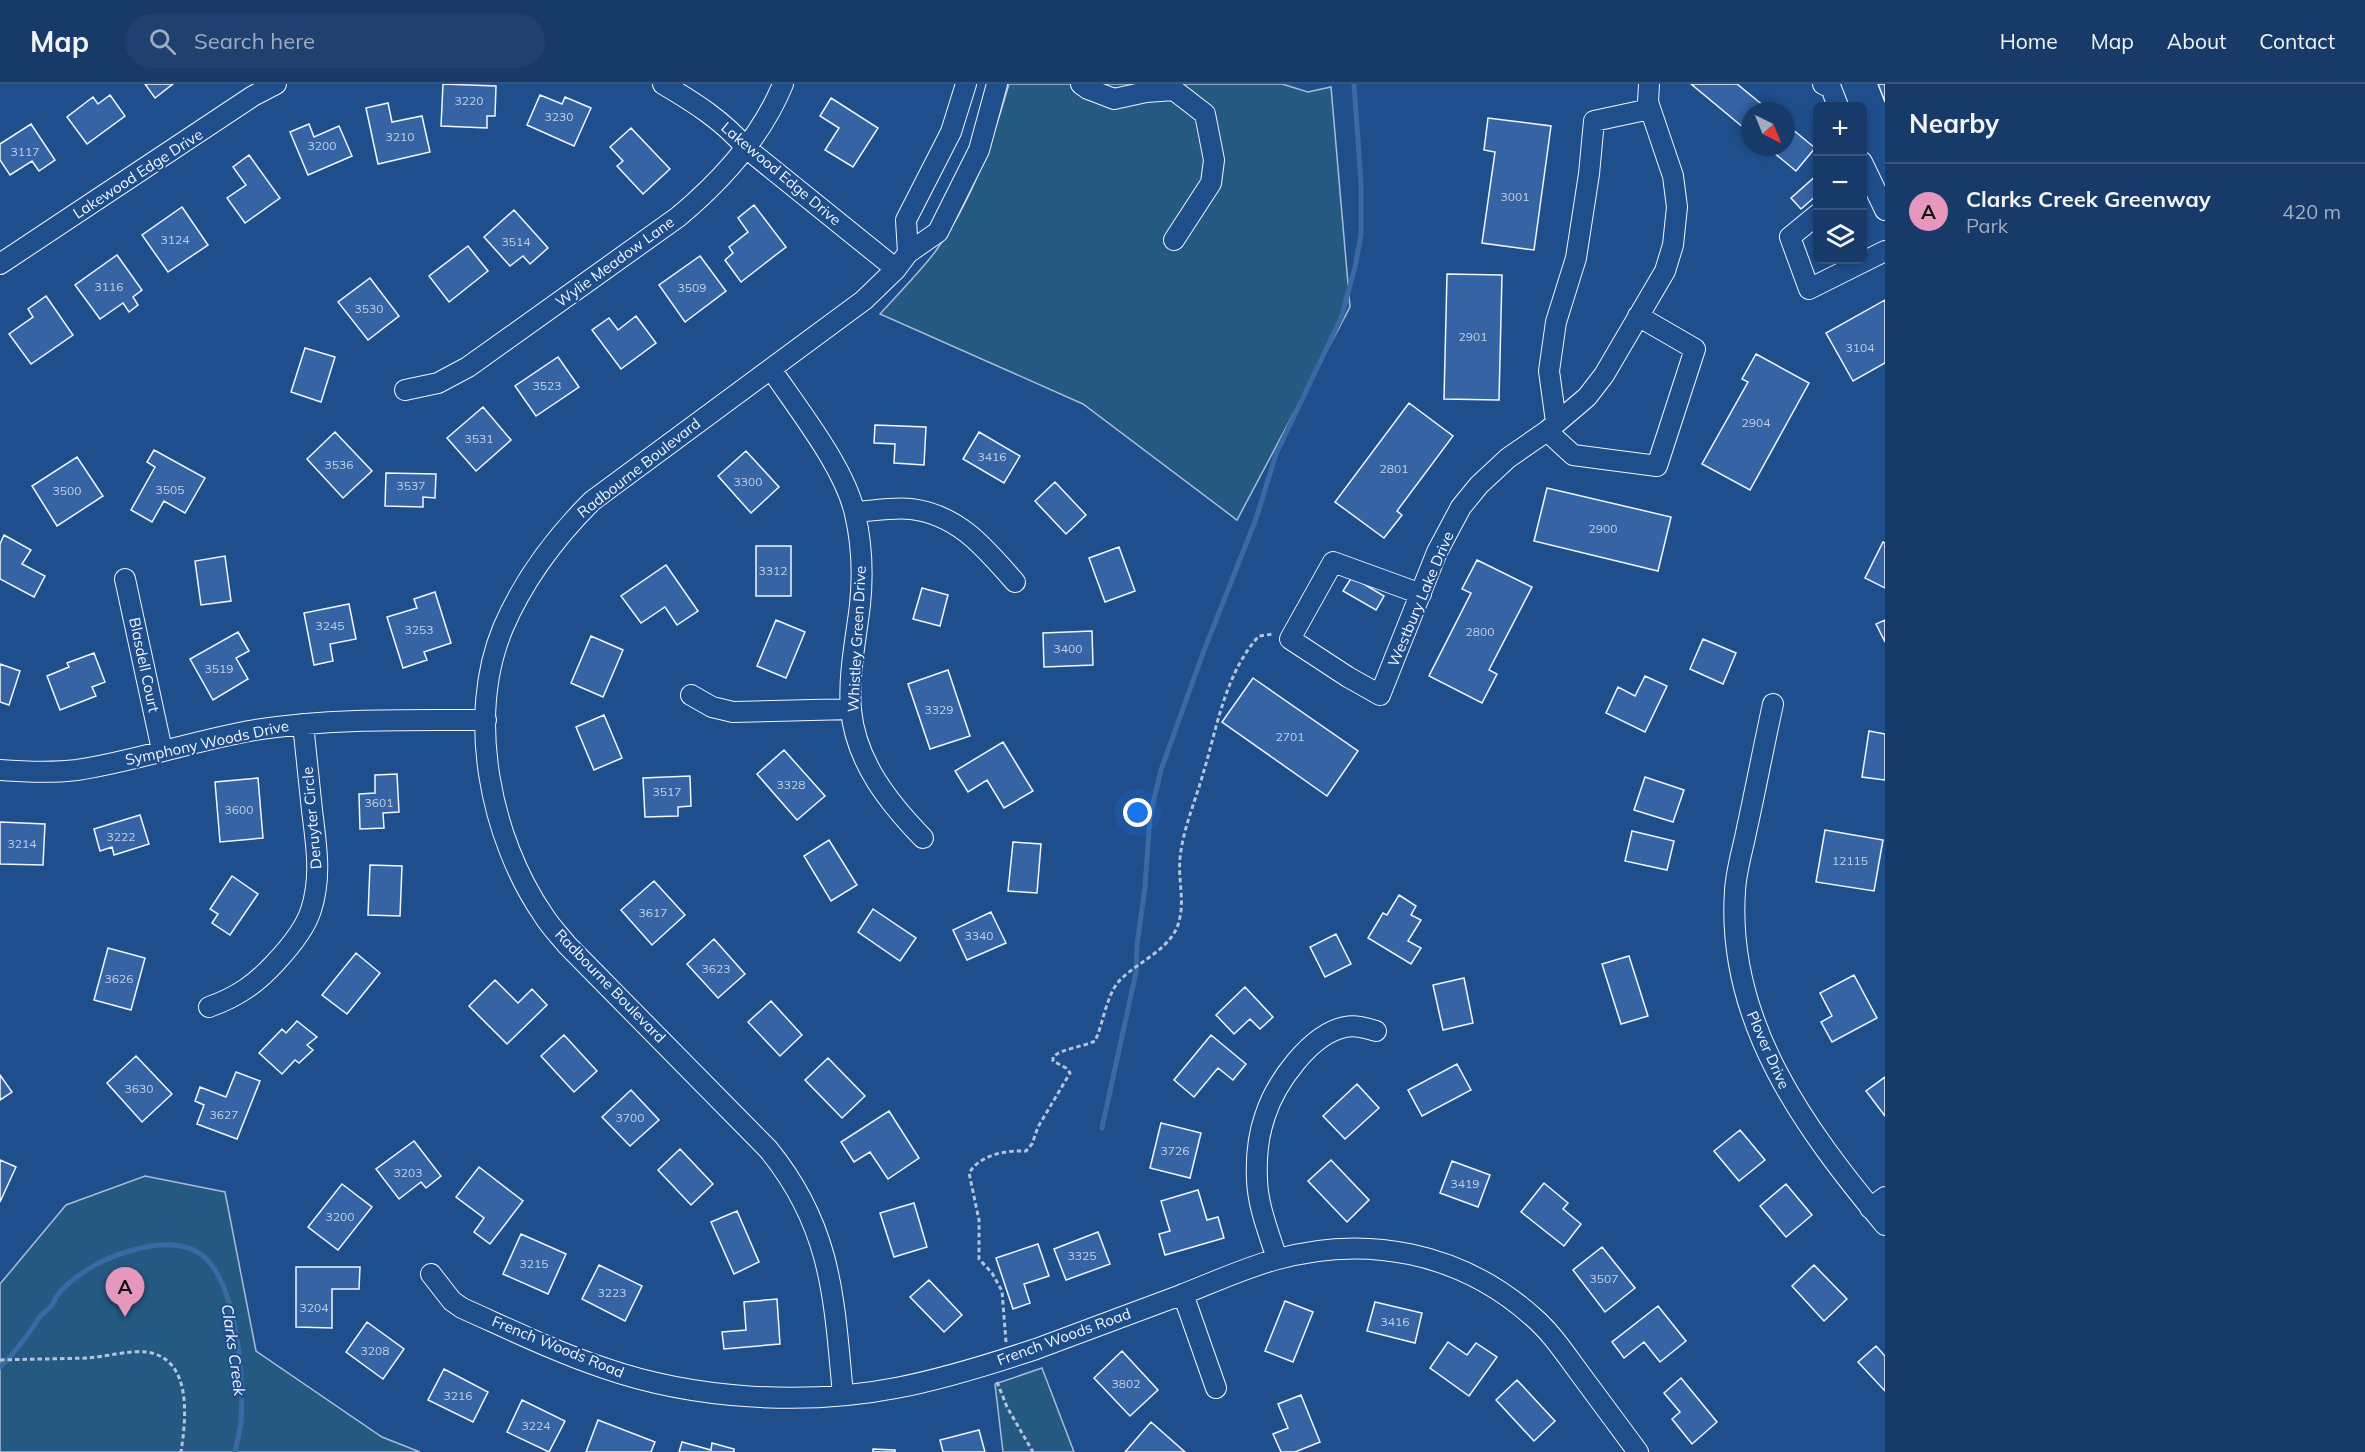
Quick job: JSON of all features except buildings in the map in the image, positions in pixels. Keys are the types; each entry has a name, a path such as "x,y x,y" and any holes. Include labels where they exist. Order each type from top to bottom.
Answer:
{"street":[{"name":"Lakewood Edge Drive","path":"0,264 253,96 276,84"},
{"name":"Lakewood Edge Drive","path":"663,84 702,108 736,135 746,148 896,269"},
{"name":"Wylie Meadow Lane","path":"405,390 438,383 468,367 687,210 705,195 746,148 776,102 783,84"},
{"path":"908,253 906,220 951,132 966,84"},
{"name":"Radbourne Boulevard","path":"843,1395 831,1279 817,1230 791,1179 768,1149 567,945 544,916 520,876 505,838 490,780 486,720 489,682 503,629 518,596 553,544 592,501 864,300 896,269 908,253 938,232 979,150 997,84"},
{"path":"1081,84 1114,99 1146,92 1174,90 1205,114 1214,160 1211,183 1174,240"},
{"name":"Westbury Lake Drive","path":"1292,634 1290,639 1380,695 1437,552 1461,507 1479,485 1508,458 1552,427 1587,397 1598,383 1665,271 1673,245 1677,207 1673,177 1648,102 1649,84"},
{"path":"1823,84 1831,88 1837,102"},
{"path":"1638,316 1695,349 1658,466 1573,455 1552,427 1549,371 1556,322 1576,258 1589,174 1594,121 1650,109"},
{"path":"1867,176 1885,210"},
{"path":"1813,218 1790,237 1809,289 1859,264"},
{"path":"1867,260 1885,251"},
{"name":"Whistley Green Drive","path":"771,369 836,468 855,512 862,570 853,657 851,709 854,726 872,775 891,804 923,838"},
{"path":"855,512 910,509 943,518 963,528 980,542 1015,582"},
{"path":"1292,634 1333,562 1421,594"},
{"name":"Blasdell Court","path":"125,579 162,750"},
{"path":"691,695 712,706 733,712 851,709"},
{"name":"Plover Drive","path":"1773,704 1735,888 1734,928 1738,965 1748,1005 1783,1085 1834,1161 1878,1202 1885,1225"},
{"name":"Symphony Woods Drive","path":"0,770 37,772 76,770 253,731 303,724 391,719 486,720"},
{"name":"Deruyter Circle","path":"209,1007 229,1000 261,979 286,952 305,925 311,910 317,886 318,861 303,724"},
{"path":"1277,1260 1261,1209 1257,1179 1258,1148 1269,1105 1282,1080 1314,1044 1335,1030 1346,1027 1362,1026 1376,1031"},
{"name":"French Woods Road","path":"431,1274 452,1301 462,1308 558,1351 621,1373 675,1386 731,1395 786,1398 843,1395 897,1388 989,1364 1036,1349 1277,1260 1323,1250 1358,1247 1390,1250 1449,1265 1473,1276 1504,1294 1533,1317 1556,1341 1638,1452"},
{"path":"1183,1294 1216,1388"}],"path":[{"path":"1033,1452 1007,1407 989,1364 1007,1346 1004,1334 1004,1304 1002,1291 992,1273 979,1259 979,1220 969,1173 974,1165 990,1156 1013,1150 1026,1151 1032,1144 1038,1127 1070,1073 1053,1061 1053,1057 1059,1051 1079,1048 1095,1041 1113,988 1133,969 1158,952 1168,940 1180,918 1180,857 1186,826 1203,774 1212,735 1230,684 1242,660 1259,636 1292,634"},
{"path":"0,1360 88,1358 146,1352 159,1356 175,1369 184,1392 184,1431 181,1452"}],"shaded area":[{"path":"1009,84 1282,84 1308,92 1331,87 1350,307 1237,520 1083,404 880,314 935,252 960,213 988,150"},
{"path":"145,1176 225,1192 256,1351 382,1437 420,1452 0,1452 0,1284 66,1205"},
{"path":"1042,1368 1074,1452 1003,1452 995,1384"}],"waterway":[{"path":"1102,1128 1136,972 1150,816 1161,770 1203,653 1256,519 1276,454 1341,318 1355,267 1361,235 1361,183 1354,84"},
{"name":"Clarks Creek","path":"0,1367 21,1344 40,1316 51,1307 62,1290 92,1266 142,1248 160,1245 187,1247 203,1256 215,1269 231,1309 239,1357 242,1403 235,1452"}],"place":[{"name":"Clarks Creek Greenway","path":"125,1317"}]}
